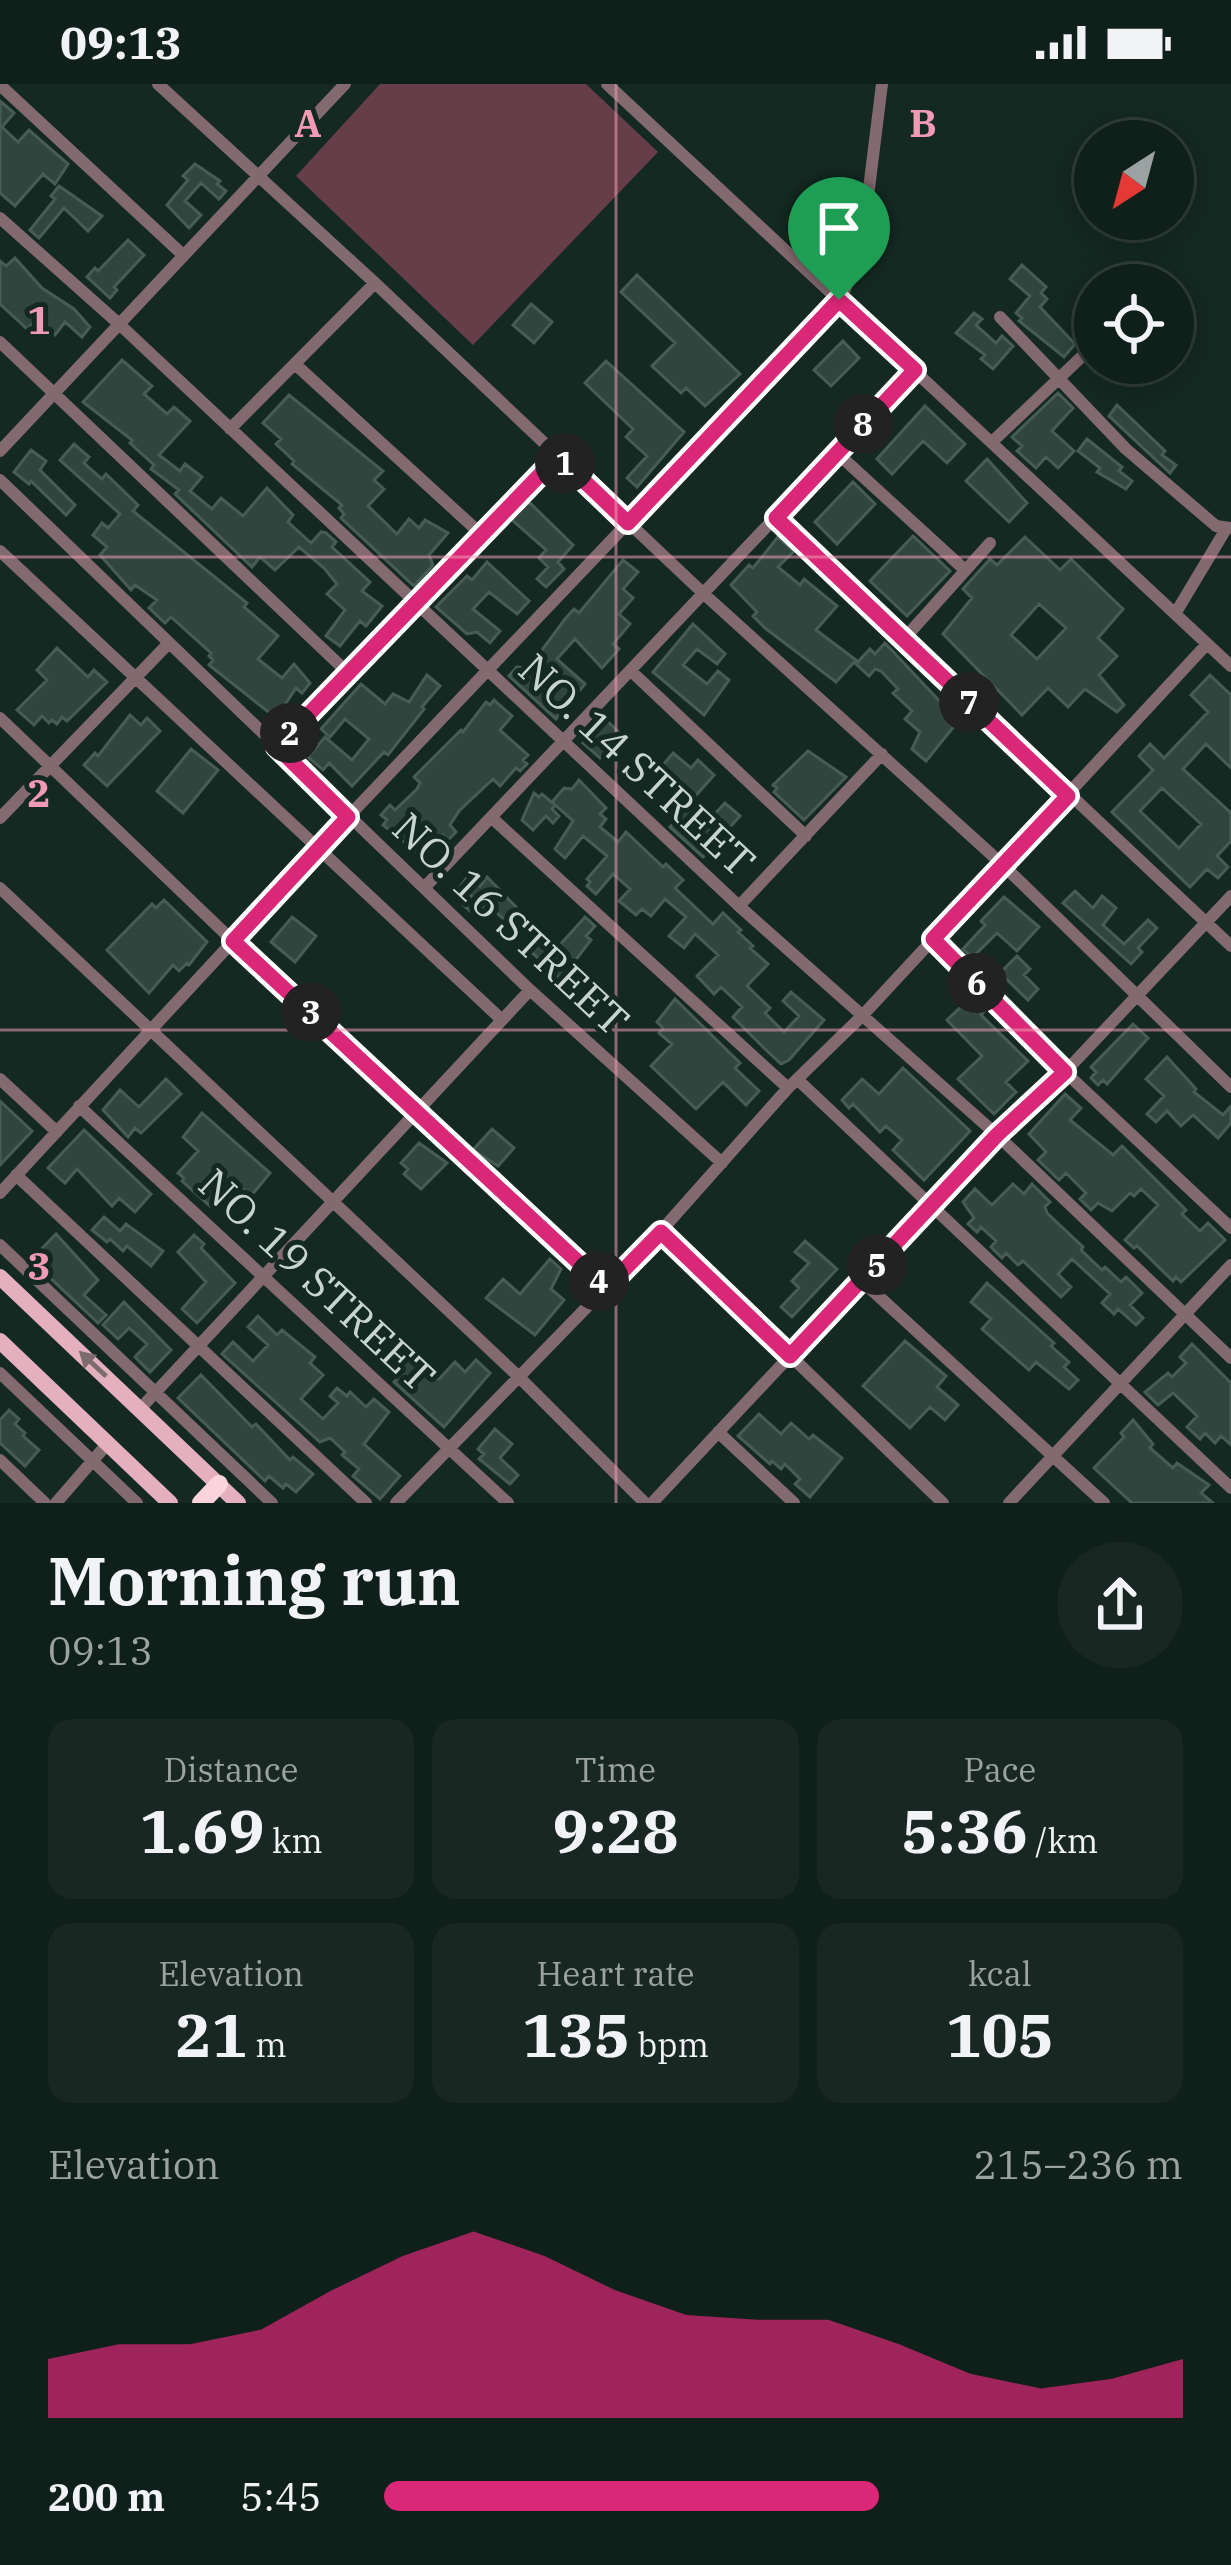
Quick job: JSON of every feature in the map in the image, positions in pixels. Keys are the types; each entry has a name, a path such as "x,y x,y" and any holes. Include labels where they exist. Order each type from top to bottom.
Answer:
{"highway":[{"path":"201,1503 219,1484"}],"main road":[{"path":"0,1277 238,1503"},
{"path":"0,1341 170,1503"}],"street":[{"path":"158,84 704,594 1003,865 1231,1087"},
{"path":"0,451 345,84"},
{"path":"607,84 1231,666"},
{"path":"0,1193 348,817 839,300 861,253 882,84"},
{"path":"0,85 183,255"},
{"name":"NO. 14 STREET","path":"0,218 739,906 997,1135 1231,1358"},
{"path":"230,429 375,283"},
{"path":"1000,317 1126,449 1216,526 1228,529 1174,614"},
{"path":"0,342 347,672"},
{"path":"992,442 1074,363"},
{"path":"296,365 481,534"},
{"path":"424,888 915,370"},
{"path":"836,452 965,570"},
{"path":"277,747 558,456"},
{"name":"NO. 16 STREET","path":"0,479 530,990 722,1162"},
{"path":"776,518 1231,946"},
{"path":"903,640 990,542"},
{"path":"0,551 502,1020"},
{"path":"0,818 169,643"},
{"path":"396,1503 661,1232 792,1083 862,1016 1207,644"},
{"path":"631,670 806,836"},
{"path":"0,718 606,1288"},
{"path":"739,906 882,754"},
{"path":"492,818 930,1207 1231,1488"},
{"path":"0,888 649,1503 1231,896"},
{"path":"933,939 1231,1228"},
{"path":"140,1409 530,990"},
{"path":"0,1079 57,1132"},
{"name":"NO. 19 STREET","path":"80,1106 508,1503"},
{"path":"16,1175 366,1503"},
{"path":"661,1232 943,1503"},
{"path":"0,1245 272,1503"},
{"path":"1009,1503 1231,1265"},
{"path":"862,1281 1104,1503"},
{"path":"0,1372 137,1503"},
{"path":"718,1432 794,1503"},
{"path":"56,1503 108,1443"},
{"path":"0,1460 45,1503"}],"shaded area":[{"path":"380,84 586,84 658,152 473,345 296,176"}],"building":[{"path":"0,101 14,113 2,127 18,142 29,130 68,164 55,184 43,174 15,206 0,193"},
{"path":"195,164 220,181 217,184 226,191 219,199 201,183 185,201 201,215 189,228 167,205"},
{"path":"59,186 102,216 88,231 64,208 39,238 30,230 55,199 51,196"},
{"path":"128,240 144,255 114,287 117,290 110,298 87,277"},
{"path":"15,258 42,288 74,309 90,327 82,337 65,322 55,335 36,320 27,329 0,304 0,261 6,266"},
{"path":"1022,265 1046,287 1041,293 1047,299 1040,307 1074,343 1064,357 1019,321 1022,318 1016,313 1030,296 1010,279"},
{"path":"637,275 740,374 705,406 686,388 681,393 652,366 675,343 621,292"},
{"path":"531,304 552,322 534,343 513,325"},
{"path":"974,313 982,319 976,325 996,343 1002,336 1013,346 993,369 981,359 985,355 956,333"},
{"path":"843,341 859,358 831,386 814,370"},
{"path":"122,360 152,386 144,394 167,414 174,407 190,421 159,455 180,471 185,464 202,477 190,491 212,509 221,498 243,516 267,488 293,515 288,522 311,543 321,532 326,533 336,542 332,547 370,582 362,591 382,606 366,626 360,621 340,646 326,636 345,610 327,594 337,584 324,568 299,547 275,570 260,557 252,567 175,494 179,490 151,469 154,465 132,440 83,402"},
{"path":"606,361 684,432 637,487 627,478 647,456 626,437 633,429 585,383"},
{"path":"1058,393 1073,408 1052,431 1074,451 1058,468 1046,457 1036,468 1017,451 1022,446 1012,437"},
{"path":"289,395 383,471 374,480 384,489 368,506 397,534 409,519 419,528 425,520 448,533 429,555 433,565 414,586 341,518 342,505 292,464 276,444 281,439 263,423"},
{"path":"1117,405 1176,465 1170,473 1109,416"},
{"path":"925,406 965,444 947,463 923,441 892,474 877,459"},
{"path":"1087,439 1122,467 1119,471 1132,481 1126,489 1097,472 1100,468 1078,451"},
{"path":"74,444 89,457 84,463 102,479 106,474 138,505 133,511 247,603 244,607 278,636 258,659 282,678 294,664 310,683 302,693 296,688 276,718 209,665 211,653 171,617 165,623 149,608 157,600 135,585 131,590 100,555 107,547 93,535 102,523 108,528 120,514 60,460"},
{"path":"31,450 46,461 40,470 75,505 66,515 31,481 14,472"},
{"path":"987,459 1027,503 1009,522 966,481"},
{"path":"853,482 875,504 837,544 815,522"},
{"path":"529,502 573,545 558,562 564,569 546,587 537,579 548,567 539,558 546,550 511,519"},
{"path":"913,536 950,571 907,616 870,581"},
{"path":"778,537 794,551 778,567 800,585 804,579 837,606 816,630 856,660 836,682 765,628 753,616 757,612 731,585 749,565 753,568"},
{"path":"1025,537 1060,570 1071,559 1123,609 1098,638 1117,656 1099,675 1124,705 1117,712 1085,689 1068,707 1048,688 1022,715 943,634 972,598 963,589 990,559 997,565","holes":["1039,604 1066,628 1037,659 1011,635"]},
{"path":"623,560 638,572 623,589 633,598 619,614 630,624 613,644 619,649 602,668 575,639 557,659 585,684 556,719 509,676 517,667 528,669 565,619 574,609 579,613"},
{"path":"487,562 529,601 517,614 489,592 473,609 500,631 490,643 477,632 467,634 436,607"},
{"path":"693,624 725,654 717,664 697,649 683,665 707,684 718,671 729,680 704,715 653,672"},
{"path":"885,643 947,709 952,703 964,714 926,761 912,749 920,732 905,719 912,711 893,693 898,689 881,671 875,669 869,676 856,664 870,649 875,654"},
{"path":"57,648 88,677 94,670 107,682 67,721 62,717 57,724 49,723 42,716 34,725 17,710 47,680 37,670"},
{"path":"427,675 440,686 388,755 384,752 352,786 329,763 323,770 308,757 325,737 352,760 369,739 345,719 330,737 321,729 361,684 385,704 393,694 409,702"},
{"path":"1210,675 1231,695 1231,768 1206,744 1183,769 1231,813 1231,841 1217,856 1228,867 1218,878 1207,869 1190,887 1112,812 1153,770 1139,756 1150,744 1164,758 1208,712 1191,695","holes":["1162,788 1201,824 1179,848 1140,811"]},
{"path":"494,700 512,716 500,730 528,755 523,760 527,764 520,771 516,768 500,786 493,779 459,811 450,825 456,832 448,840 443,835 437,841 433,837 418,853 383,825 387,820 381,815 390,805 395,810 417,789 420,783 414,777 463,732 486,702 490,705"},
{"path":"130,715 141,725 147,718 160,731 107,786 84,765 95,753 98,756"},
{"path":"605,719 622,735 600,758 583,743"},
{"path":"191,749 218,770 183,813 157,791"},
{"path":"808,751 846,777 804,820 774,792 773,785"},
{"path":"673,753 691,768 698,760 714,775 691,801 675,786 680,780 663,765"},
{"path":"579,780 606,808 600,814 606,819 600,827 618,842 626,832 663,867 666,864 683,880 675,888 713,924 723,913 741,930 750,948 768,964 747,986 770,1008 765,1013 784,1032 799,1016 783,1001 791,992 824,1020 789,1060 781,1064 733,1017 742,1007 721,987 714,994 697,976 718,955 695,934 684,948 669,936 686,917 665,899 651,916 642,909 636,915 619,901 630,889 613,874 596,894 587,886 587,879 607,856 583,836 565,858 555,849 573,821 552,802"},
{"path":"534,793 555,805 552,809 559,816 553,823 546,816 533,830 522,820"},
{"path":"691,802 710,819 725,803 740,816 703,857 670,827"},
{"path":"468,876 480,886 487,877 518,909 507,922 490,907 480,919 463,905 471,896 460,887"},
{"path":"1075,891 1093,908 1102,896 1116,908 1103,925 1124,944 1148,920 1157,928 1138,948 1142,952 1131,964 1063,903"},
{"path":"1004,897 1039,927 1017,951 997,933 972,958 963,949"},
{"path":"164,900 207,942 189,965 179,971 173,965 149,993 107,950 152,904 156,908"},
{"path":"292,917 316,936 295,962 271,942"},
{"path":"585,917 595,926 574,962 584,971 571,987 559,977 555,981 544,963 525,947 538,931 558,947"},
{"path":"1017,956 1030,969 1024,975 1038,989 1028,1000 1000,973"},
{"path":"675,999 740,1063 735,1068 759,1091 746,1105 723,1082 696,1109 651,1066 672,1044 659,1033 663,1028 657,1022"},
{"path":"978,1001 986,1009 981,1015 1028,1061 1006,1082 1016,1092 994,1114 958,1079 982,1056 947,1020 964,1004 969,1010"},
{"path":"1133,1024 1148,1038 1107,1084 1103,1080 1098,1085 1091,1078 1096,1072 1091,1067"},
{"path":"1167,1057 1194,1092 1223,1115 1231,1106 1231,1123 1218,1138 1193,1115 1181,1126 1167,1111 1156,1122 1147,1114 1164,1096 1146,1079"},
{"path":"903,1068 970,1131 924,1180 893,1150 902,1140 886,1126 880,1132 853,1104 849,1108 842,1100 862,1079 879,1094"},
{"path":"166,1079 181,1094 141,1133 135,1128 128,1137 103,1110 120,1090 139,1107"},
{"path":"1065,1094 1081,1108 1070,1120 1113,1155 1122,1146 1186,1210 1182,1214 1200,1231 1208,1223 1225,1240 1181,1282 1176,1277 1173,1281 1125,1240 1158,1205 1141,1189 1112,1211 1098,1203 1091,1210 1080,1199 1086,1193 1066,1173 1059,1180 1038,1160 1046,1152 1029,1134"},
{"path":"0,1101 32,1131 0,1165"},
{"path":"202,1113 270,1173 251,1196 232,1180 210,1206 182,1181 178,1173 198,1151 183,1137"},
{"path":"492,1129 514,1148 498,1166 473,1150"},
{"path":"84,1130 151,1194 135,1212 119,1198 112,1206 77,1169 65,1183 48,1168"},
{"path":"419,1143 447,1163 421,1189 404,1174 408,1169 401,1163"},
{"path":"1013,1184 1024,1194 1032,1184 1050,1202 1047,1213 1081,1250 1102,1270 1105,1267 1121,1282 1126,1277 1142,1293 1130,1305 1143,1318 1136,1325 1118,1309 1114,1314 1102,1303 1110,1294 1072,1259 1058,1274 1071,1287 1061,1297 1023,1261 1018,1265 1006,1253 1002,1258 991,1247 996,1241 981,1227 977,1232 968,1224 974,1218 963,1202 975,1189 992,1205"},
{"path":"104,1217 120,1231 126,1224 163,1251 151,1266 127,1246 123,1251 110,1239 107,1242 92,1230"},
{"path":"56,1234 98,1280 84,1295 106,1315 98,1323 31,1260"},
{"path":"194,1235 235,1283 197,1323 182,1309 206,1282 178,1252"},
{"path":"805,1241 837,1269 792,1317 781,1307 799,1288 792,1281 809,1263 795,1252"},
{"path":"550,1259 561,1269 551,1289 564,1300 535,1335 486,1298 503,1279 520,1294"},
{"path":"987,1283 1069,1362 1064,1367 1078,1380 1069,1389 1036,1362 1029,1370 982,1329 991,1319 971,1302"},
{"path":"124,1302 171,1350 150,1372 135,1357 147,1344 129,1328 118,1339 103,1325"},
{"path":"258,1316 277,1335 282,1330 315,1357 310,1363 323,1375 301,1399 323,1419 338,1403 330,1396 337,1388 347,1396 350,1392 366,1407 374,1399 389,1412 364,1444 400,1476 380,1499 353,1476 359,1469 330,1438 320,1442 222,1354 233,1342 253,1361 268,1345 248,1327"},
{"path":"399,1341 435,1378 455,1362 465,1372 476,1360 490,1373 444,1427 394,1382 400,1375 382,1360"},
{"path":"905,1341 946,1376 937,1387 958,1405 945,1420 930,1407 910,1428 863,1386"},
{"path":"1192,1344 1231,1383 1231,1445 1221,1436 1215,1443 1205,1433 1200,1439 1187,1427 1197,1416 1173,1393 1158,1405 1145,1392 1186,1363 1180,1357"},
{"path":"201,1375 252,1427 256,1424 290,1460 293,1457 313,1474 296,1492 269,1476 265,1481 178,1398"},
{"path":"9,1410 19,1419 15,1424 23,1436 39,1450 25,1466 0,1443 0,1420"},
{"path":"759,1414 781,1434 791,1423 842,1458 810,1497 795,1484 800,1479 785,1464 781,1469 770,1464 738,1436"},
{"path":"1133,1420 1153,1444 1150,1448 1173,1468 1177,1463 1209,1485 1201,1493 1213,1503 1132,1503 1094,1468 1124,1437 1121,1433"},
{"path":"495,1429 512,1444 500,1458 518,1475 510,1484 479,1459 484,1454 478,1449"}],"route":[{"path":"839,300 915,370 776,518 1068,796 933,939 1065,1072 997,1135 790,1356 661,1232 606,1288 233,941 348,817 277,747 347,672 558,456 628,523 839,300"}]}
